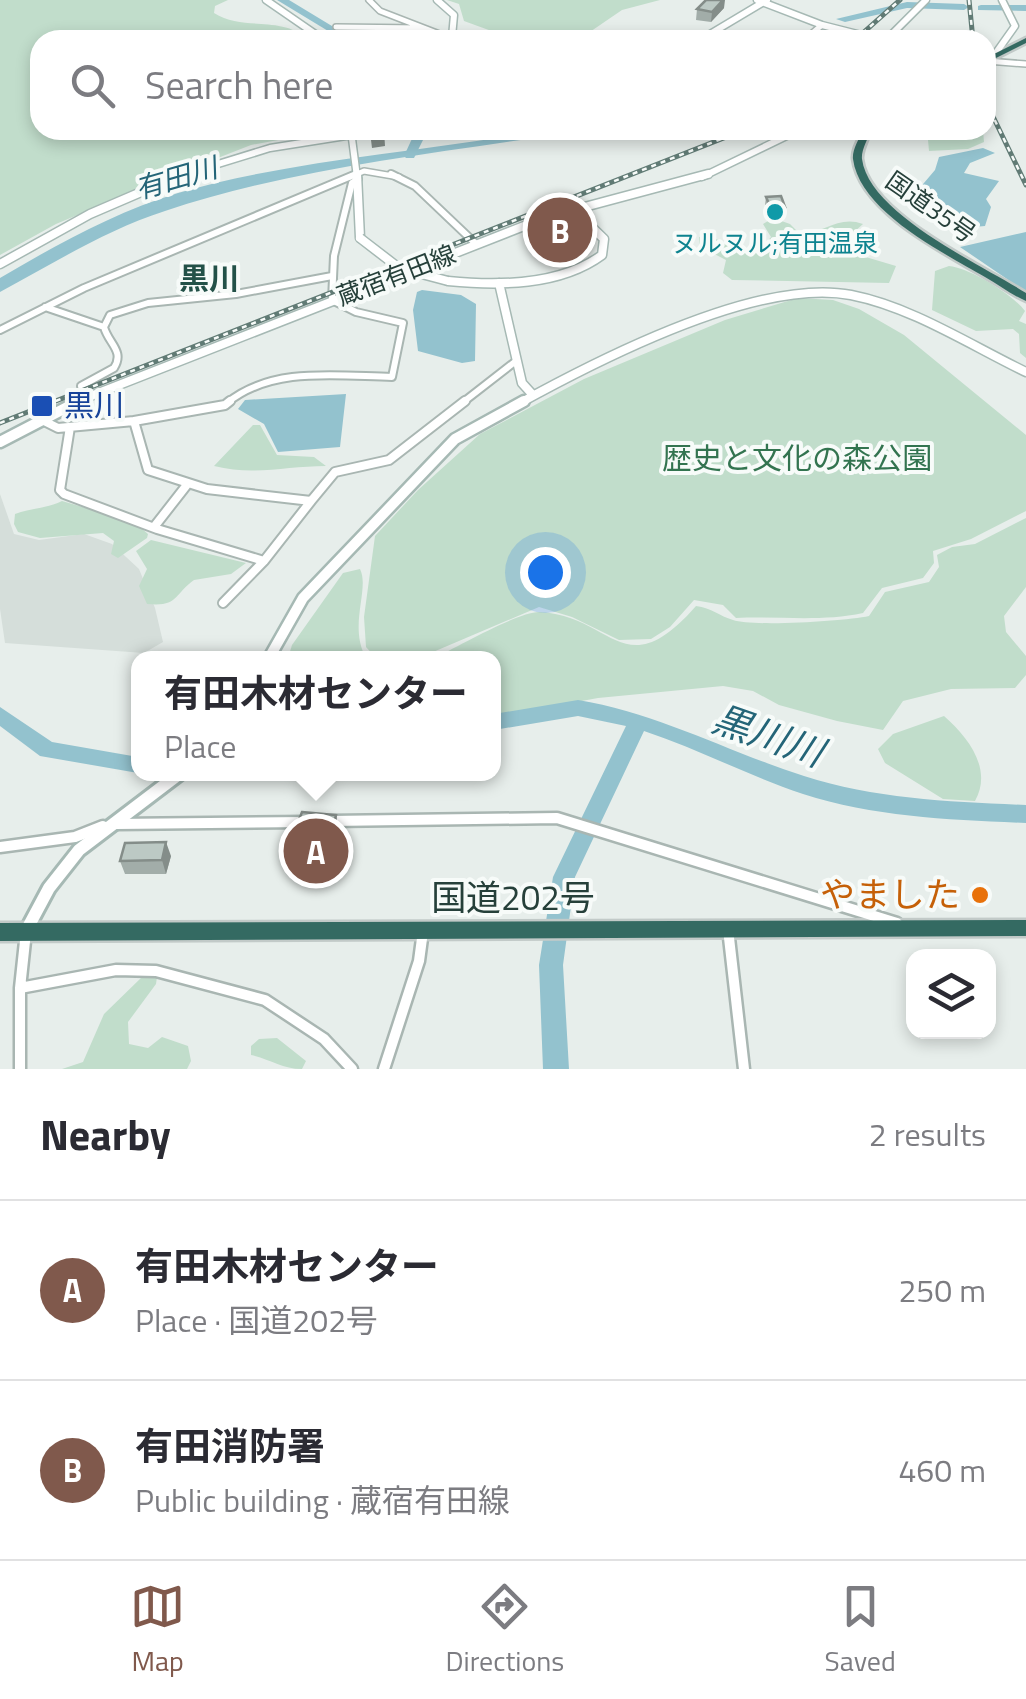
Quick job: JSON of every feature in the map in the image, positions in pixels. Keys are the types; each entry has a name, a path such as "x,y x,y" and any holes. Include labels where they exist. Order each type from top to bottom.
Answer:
{"highway":[{"path":"996,56 1026,38"},
{"name":"国道35号","path":"860,140 855,148 854,163 869,193 892,212 1026,298"},
{"name":"国道202号","path":"0,932 1026,928"}],"street":[{"path":"266,0 310,30"},
{"path":"369,0 380,11 432,30"},
{"path":"437,0 453,11 455,30"},
{"path":"716,30 763,1 841,30"},
{"path":"894,30 922,3"},
{"path":"1004,3 1026,38"},
{"path":"820,30 824,26"},
{"path":"336,27 425,27"},
{"path":"996,54 1015,37 1017,29"},
{"path":"996,61 1026,64"},
{"path":"0,264 63,226 226,160 311,140"},
{"path":"353,140 360,238 385,262 448,281 498,282 564,273 596,261 605,248 604,240 574,210"},
{"name":"蔵宿有田線","path":"0,442 38,418 476,244 574,210 694,181 778,140"},
{"path":"0,330 45,307 358,176 386,173 416,183 440,212 476,244"},
{"path":"38,418 58,428 134,421 225,405 244,389 293,376 392,376 403,323 356,312 332,300 332,276 352,183 358,176"},
{"path":"104,327 110,314 148,303 236,294 332,276"},
{"path":"498,282 522,383 532,394"},
{"path":"272,651 303,598 432,460 474,426 614,354 745,304 805,292 846,294 886,304 1026,372"},
{"path":"45,307 104,327 118,358 112,370 81,386 84,399"},
{"path":"224,604 335,472 390,460 516,361"},
{"path":"134,421 148,470 186,486 311,501"},
{"path":"70,428 60,490 154,527 264,561"},
{"path":"154,527 186,486"},
{"path":"20,1069 20,988 26,932 64,866 109,824 169,781"},
{"path":"0,847 76,838 109,824 558,818 916,929"},
{"path":"728,929 744,1069"},
{"path":"384,1069 419,960 423,932"},
{"path":"20,988 116,970 156,970 265,1000 324,1039 352,1069"}],"shaded area":[{"path":"0,494 14,534 39,540 84,534 112,544 139,569 155,608 163,642 147,651 131,652 5,643 0,609"}],"green space":[{"path":"0,0 228,0 215,6 214,13 237,22 293,30 30,30 30,140 278,140 251,145 154,183 56,224 0,255"},
{"path":"447,0 660,0 622,10 593,30 489,30 464,21 459,4"},
{"path":"928,140 984,140 968,149 929,151"},
{"path":"773,218 790,224 801,235 839,223 863,224 844,241 859,255 896,266 889,283 732,280 723,273 726,260 699,246 699,237 709,237 741,253 750,253 771,237 763,224"},
{"path":"949,266 990,283 1025,311 1019,321 1026,324 1026,358 1020,353 1019,334 1013,329 976,331 932,310 935,271"},
{"name":"歴史と文化の森公園","path":"798,298 833,300 859,309 904,335 1026,435 1026,511 971,539 933,551 934,563 923,578 882,588 863,613 816,618 736,618 723,605 694,600 670,627 651,639 619,640 572,617 539,607 435,651 370,651 364,617 375,536 418,490 480,434 584,379 725,320"},
{"path":"253,425 260,425 277,455 314,457 326,466 256,470 214,466"},
{"path":"62,501 134,522 148,534 147,538 118,558 111,554 114,541 103,533 40,538 18,532 15,514"},
{"path":"1026,518 1026,587 1004,616 1006,632 1026,656 1026,675 1015,688 951,689 903,701 883,730 837,721 779,705 753,691 723,686 598,698 501,716 501,651 448,651 503,623 540,612 565,616 634,645 652,642 672,630 696,606 733,620 760,623 869,616 885,592 929,582 939,567 937,555 952,547 975,544"},
{"path":"151,540 246,563 231,574 194,580 170,602 147,604 139,586 147,569 136,551"},
{"path":"360,569 363,587 359,633 363,651 290,651 292,645 343,573"},
{"path":"944,716 975,754 981,777 975,801 943,799 885,763 878,749 893,734"},
{"path":"142,977 157,977 156,984 128,1022 129,1044 148,1048 162,1037 188,1046 191,1061 187,1069 62,1069 83,1062 104,1014"},
{"path":"277,1038 306,1061 302,1069 251,1055 251,1046 259,1039"}],"water":[{"path":"486,140 519,140 373,162 215,196 122,228 0,292 0,278 109,220 155,201 222,181"},
{"path":"983,148 995,153 970,163 964,173 999,181 986,199 991,207 985,226 974,227 918,190 935,170 939,157"},
{"path":"1026,232 1026,292 960,247"},
{"path":"417,292 461,295 476,304 475,361 462,363 418,351 413,310"},
{"path":"346,394 340,447 278,452 264,424 238,409 245,400"}],"building":[{"path":"706,0 723,0 712,12 697,9"},
{"path":"781,196 785,207 770,206 766,197"},
{"path":"568,207 587,220 551,230 537,221"},
{"path":"302,812 336,815 326,855 287,851"},
{"path":"166,842 162,860 120,861 125,843"}],"waterway":[{"path":"282,0 333,30"},
{"path":"845,19 841,19 907,5 964,7"},
{"path":"981,8 1026,8"},
{"path":"410,156 417,140"},
{"name":"黒川川","path":"501,721 578,708 608,713 665,730 831,793 914,807 1026,814"},
{"name":"黒川川","path":"0,715 47,750 131,764"},
{"path":"556,1069 551,965 564,877 638,722"}],"railway":[{"path":"866,30 900,0"},
{"path":"969,0 972,30"},
{"path":"996,123 1026,185"},
{"path":"0,423 719,140"}],"place":[{"name":"ヌルヌル;有田温泉","path":"775,212"},
{"name":"有田消防署","path":"560,230"},
{"name":"黒川","path":"42,406"},
{"name":"有田木材センター","path":"316,851"},
{"name":"やました","path":"980,895"}],"district":[{"name":"黒川","path":"209,279"}],"water label":[{"name":"有田川","path":"176,178"}]}
